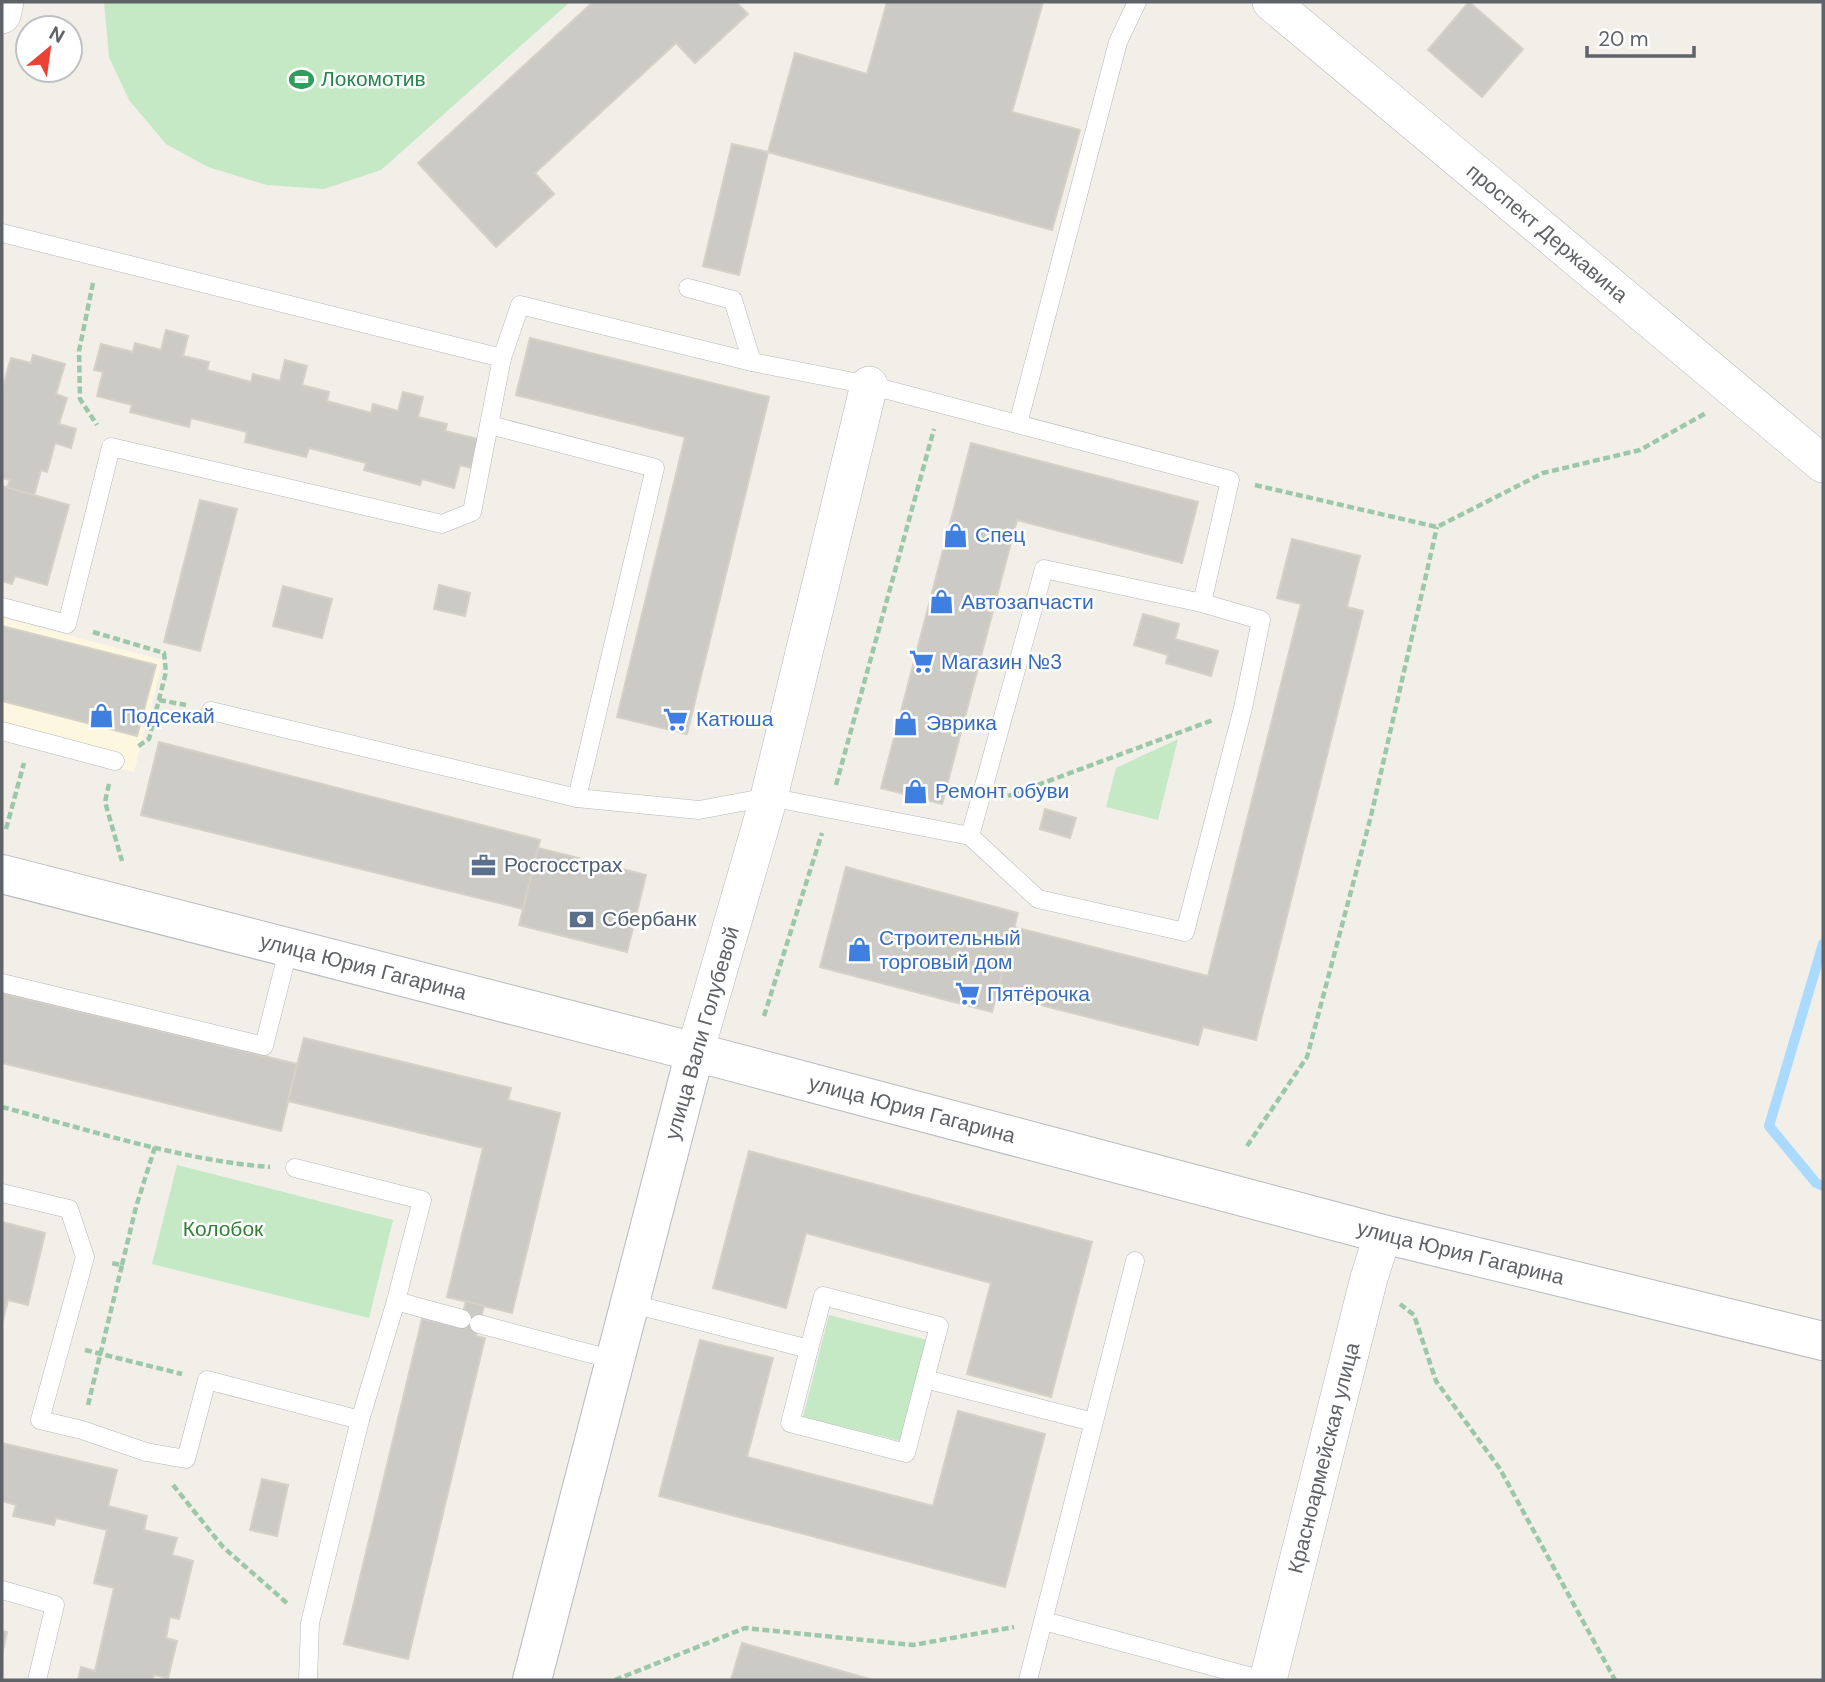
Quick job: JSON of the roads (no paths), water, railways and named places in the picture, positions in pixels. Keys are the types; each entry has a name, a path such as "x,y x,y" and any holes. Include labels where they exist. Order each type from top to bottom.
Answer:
{"main road":[{"name":"улица Юрия Гагарина","path":"2,874 695,1052 1383,1234 1823,1341"},
{"name":"улица Вали Голубевой","path":"532,1680 695,1052"}],"street":[{"path":"2,15 5,2"},
{"name":"проспект Державина","path":"1271,2 1823,464"},
{"name":"улица Вали Голубевой","path":"695,1052 769,797 869,385"},
{"name":"Красноармейская улица","path":"1268,1680 1369,1278 1383,1234"}],"lane":[{"path":"1018,424 1118,42 1137,2"},
{"path":"2,233 502,358"},
{"path":"688,288 733,300 752,362"},
{"path":"2,607 67,624 111,447 442,524 472,512 502,358 520,305 752,362 869,385 1230,480 1202,603"},
{"path":"490,425 655,468 577,798"},
{"path":"211,711 577,798 699,810 769,797 970,836 1038,898 1185,932 1243,708 1261,620 1202,603 1044,569 970,836"},
{"path":"2,731 115,761"},
{"path":"2,983 264,1046 289,947"},
{"path":"295,1168 422,1200 396,1301 360,1420 310,1623 308,1680"},
{"path":"2,1193 69,1209 85,1257 40,1420 82,1430 146,1452 187,1459 207,1380 360,1420"},
{"path":"1028,1680 1135,1261"},
{"path":"823,1296 939,1326 925,1379 906,1453 790,1423 823,1296"},
{"path":"396,1301 614,1360"},
{"path":"629,1303 809,1349"},
{"path":"925,1379 1093,1422"},
{"path":"2,1590 55,1605 37,1680"},
{"path":"1044,1621 1263,1680"}],"waterway":[{"path":"1823,944 1769,1126 1816,1183 1823,1186"}],"place":[{"name":"Локомотив","path":"301,79"},
{"name":"Спец","path":"955,535"},
{"name":"Автозапчасти","path":"941,602"},
{"name":"Магазин №3","path":"921,662"},
{"name":"Подсекай","path":"101,716"},
{"name":"Катюша","path":"676,719"},
{"name":"Эврика","path":"906,723"},
{"name":"Ремонт обуви","path":"915,791"},
{"name":"Росгосстрах","path":"484,865"},
{"name":"Сбербанк","path":"582,919"},
{"name":"Строительный торговый дом","path":"859,950"},
{"name":"Пятёрочка","path":"967,994"}],"park label":[{"name":"Колобок","path":"223,1229"}]}
